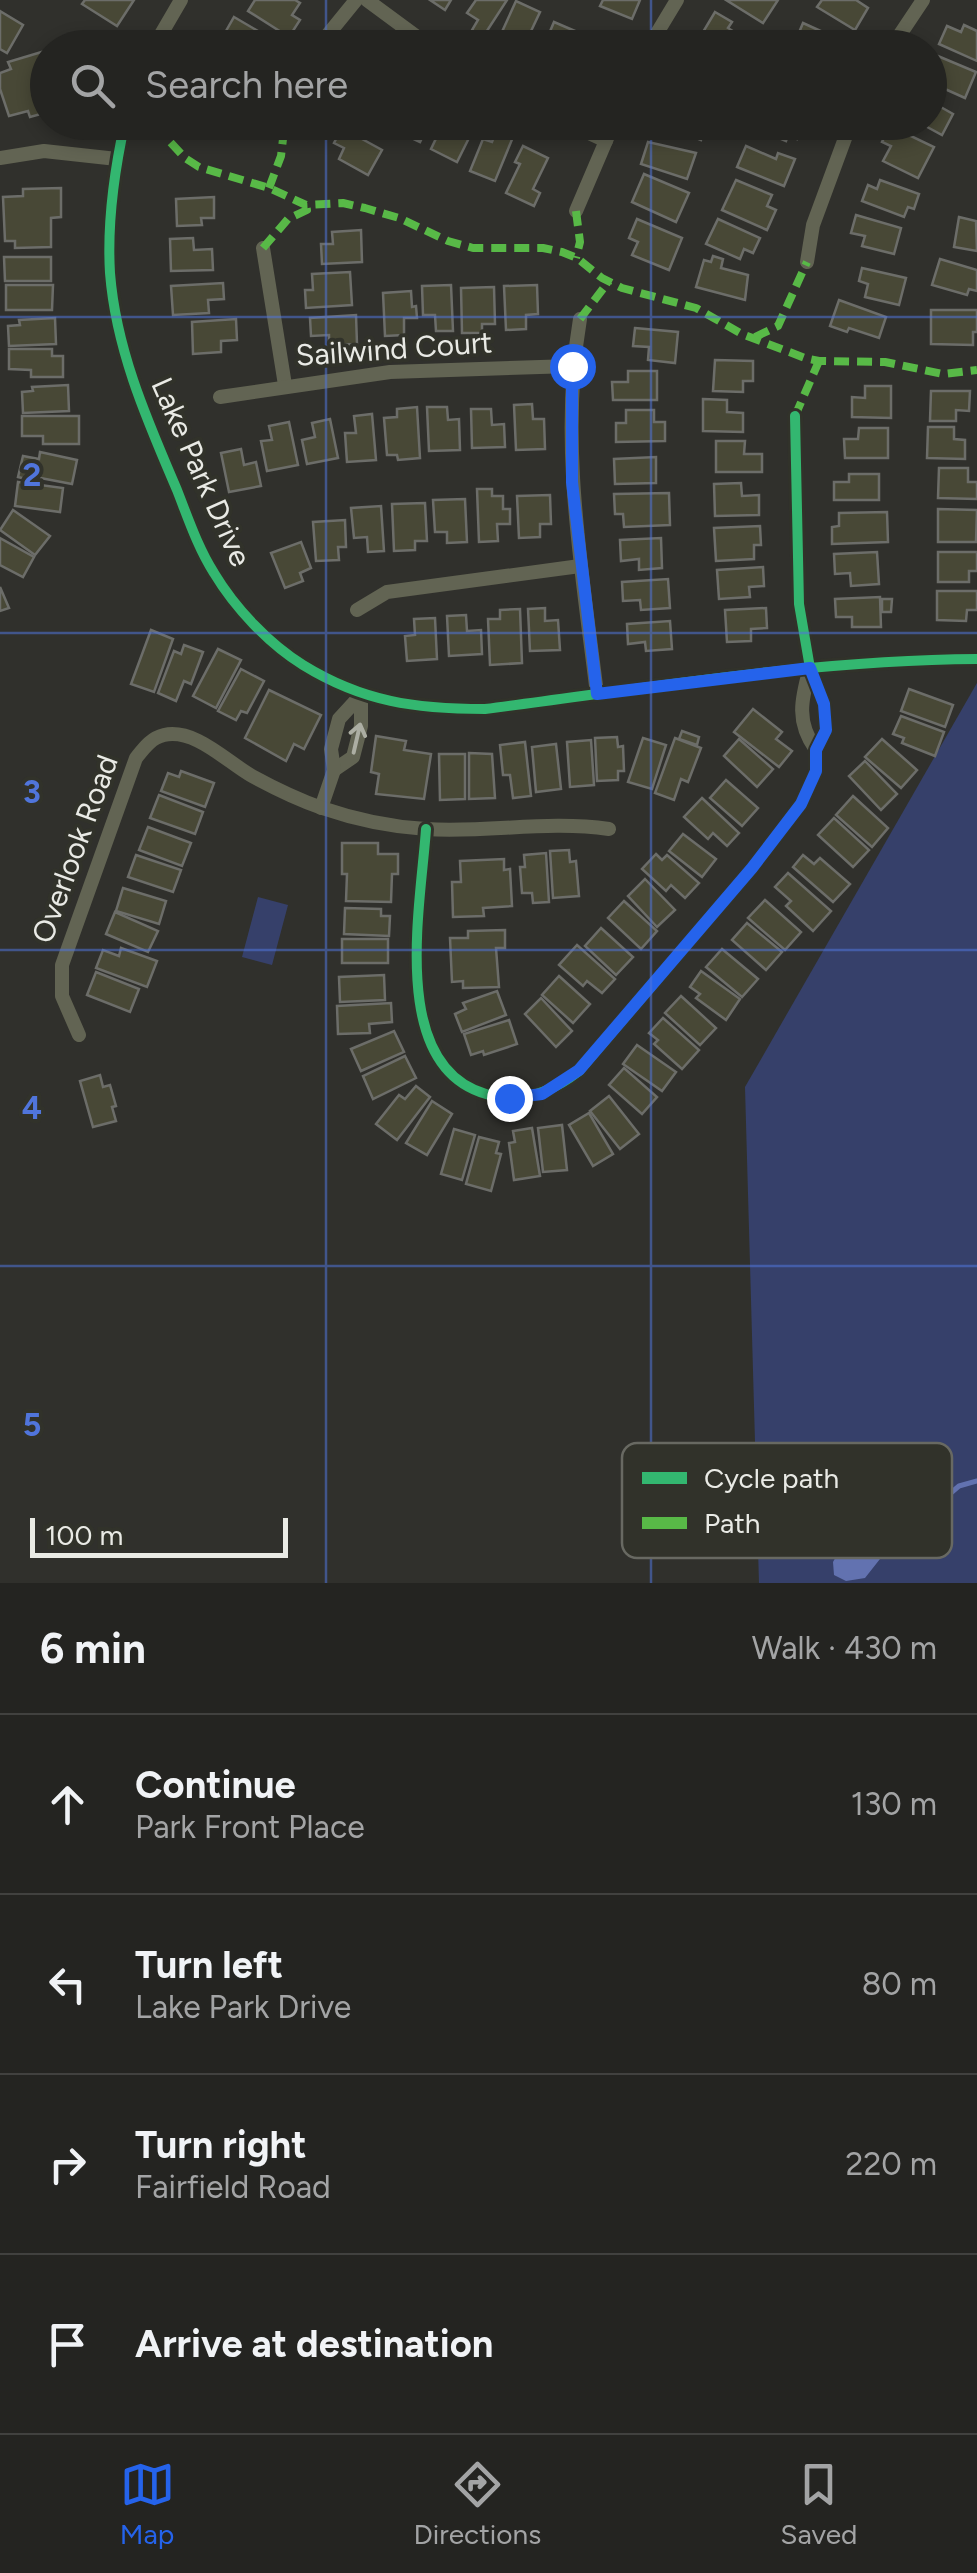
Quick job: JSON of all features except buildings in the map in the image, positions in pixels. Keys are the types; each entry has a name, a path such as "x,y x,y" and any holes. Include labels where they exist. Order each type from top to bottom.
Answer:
{"street":[{"path":"164,30 181,0"},
{"path":"332,30 356,0"},
{"path":"367,0 408,30"},
{"path":"658,30 676,0"},
{"path":"903,30 922,0"},
{"name":"Lake Park Drive","path":"121,140 110,216 110,274 134,386 212,572 255,625 301,664 361,695 411,705 470,709 810,668 910,659 977,659"},
{"path":"807,262 813,225 844,140"},
{"path":"576,211 606,141"},
{"path":"0,158 44,151 117,159"},
{"path":"263,248 285,385"},
{"path":"580,318 572,366 572,482 597,694"},
{"name":"Sailwind Court","path":"220,396 390,372 572,366"},
{"path":"426,829 417,975 429,1046 449,1074 474,1091 509,1098 542,1094 579,1070 752,868 801,804 816,771 816,750 826,730 824,704 810,668 799,604 795,416"},
{"path":"358,610 387,592 580,566"},
{"path":"810,668 800,706 803,732 816,750"},
{"path":"334,770 353,757 361,726 361,695"},
{"path":"361,695 340,720 331,749 334,770 320,808 370,821 426,829 568,824 609,829"},
{"name":"Overlook Road","path":"79,1035 62,996 62,965 136,758 148,742 162,735 178,734 193,739 252,776 320,808"}],"shaded area":[{"path":"977,683 977,1583 759,1583 758,1558 952,1558 952,1443 755,1443 745,1087"},
{"path":"258,897 288,905 272,965 242,957"},
{"path":"835,1558 881,1558 865,1578 846,1581 834,1575"}],"waterway":[{"path":"952,1492 977,1481"}],"marked path":[{"path":"168,140 199,167 269,188 306,205 343,203 365,208 473,248 543,248 562,252 622,288 696,308 742,334 805,358 885,362 943,374 977,370"},
{"path":"269,188 283,140"},
{"path":"263,248 288,219 307,210 306,205"},
{"path":"576,211 580,242 576,258"},
{"path":"755,337 778,326 807,262"},
{"path":"580,319 609,281"},
{"path":"795,416 819,361"}],"cycle path":[{"path":"122,140 112,198 110,273 119,330 134,384 214,573 254,624 303,665 325,678 391,701 485,709 792,670 977,659"},
{"path":"426,829 417,979 423,1018 435,1051 455,1078 486,1094 524,1097 558,1085 579,1071 752,868 801,804 816,771 816,750 826,730 824,704 810,668 799,604 795,416"}],"route":[{"path":"509,1098 542,1094 579,1070 752,868 801,804 816,771 816,750 826,730 824,704 810,668 597,694 572,482 572,366"}]}
